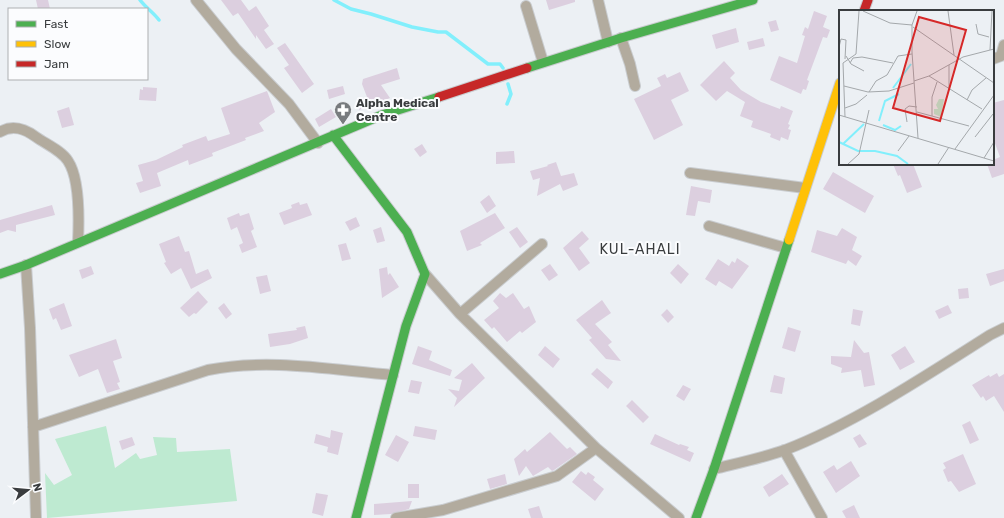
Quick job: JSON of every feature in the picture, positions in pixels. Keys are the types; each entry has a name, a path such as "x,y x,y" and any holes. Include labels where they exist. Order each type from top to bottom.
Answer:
{"street":[{"path":"196,0 236,50 289,104 318,143"},
{"path":"598,0 608,42"},
{"path":"0,274 26,266 78,242 382,115 543,62 753,0"},
{"path":"864,10 868,0"},
{"path":"526,6 543,62"},
{"path":"621,38 630,64 635,86"},
{"path":"994,59 1001,56 1004,45"},
{"path":"696,518 714,469 839,86"},
{"path":"0,132 14,127 27,131 68,161 75,182 79,208 78,242"},
{"path":"333,136 407,232 425,274 460,314 596,448 679,518"},
{"path":"690,173 805,188"},
{"path":"709,226 786,248"},
{"path":"460,314 542,244"},
{"path":"26,266 34,427 36,518"},
{"path":"356,518 406,326 425,274"},
{"path":"714,469 784,450 850,419 1004,328"},
{"path":"34,427 208,370 224,367 269,365 393,375"},
{"path":"396,518 443,510 557,476 596,448"},
{"path":"784,450 822,518"}],"green space":[{"path":"106,426 115,468 136,453 140,459 157,455 153,437 176,438 177,452 230,449 237,501 47,518 45,473 54,485 72,475 55,439"}],"building":[{"path":"36,0 48,0 50,8 38,8"},
{"path":"221,0 241,0 249,11 256,6 269,26 264,30 274,44 266,49 256,35 256,39 238,13 233,16"},
{"path":"546,0 575,0 575,2 549,10"},
{"path":"814,11 827,16 823,27 830,30 827,38 823,37 807,80 809,81 806,90 803,89 801,94 770,80 779,56 797,63 805,36 802,35 805,27 808,29"},
{"path":"776,20 779,30 771,32 768,22"},
{"path":"736,28 739,42 716,49 712,35"},
{"path":"763,38 765,46 749,50 747,42"},
{"path":"285,43 314,84 302,93 284,68 289,65 277,48"},
{"path":"724,61 735,73 730,78 741,90 761,102 780,109 781,106 793,111 788,124 790,125 788,129 791,130 788,140 781,137 780,141 770,137 771,134 751,127 753,121 740,116 745,102 727,91 716,101 700,85"},
{"path":"397,68 400,79 381,85 390,98 359,110 361,100 367,97 362,84 363,79"},
{"path":"680,72 689,91 671,100 683,125 654,140 634,99 661,86 657,78 665,74 667,78"},
{"path":"343,86 345,94 329,99 327,90"},
{"path":"143,87 157,88 156,101 139,100 140,89 143,90"},
{"path":"267,91 275,112 259,123 264,131 245,138 246,140 212,153 213,156 189,165 188,160 157,173 161,186 140,193 136,183 143,181 138,165 156,160 183,147 182,145 206,136 208,141 230,134 221,108"},
{"path":"1004,100 1004,174 992,178 987,165 994,165 994,160 1000,157 994,141 994,103"},
{"path":"69,107 74,125 62,128 57,111"},
{"path":"331,109 336,117 319,127 315,119"},
{"path":"422,144 427,152 420,157 414,149"},
{"path":"514,151 515,163 496,164 496,152"},
{"path":"556,162 561,176 574,173 578,185 563,191 560,184 537,196 540,178 533,180 530,171"},
{"path":"893,165 913,165 922,187 907,193 900,175 898,176"},
{"path":"833,172 874,196 865,213 823,189"},
{"path":"691,186 712,190 710,203 698,201 695,216 686,215"},
{"path":"489,195 496,206 487,213 480,202"},
{"path":"299,202 300,205 307,203 312,215 284,225 279,213 292,208 291,205"},
{"path":"52,205 55,215 16,225 16,232 8,230 0,233 0,220"},
{"path":"239,213 240,216 249,213 254,229 251,231 257,247 242,253 239,245 243,243 237,227 231,230 227,218"},
{"path":"495,213 505,228 480,243 482,245 467,251 460,231"},
{"path":"356,217 360,226 350,231 345,222"},
{"path":"381,227 385,241 377,243 373,230"},
{"path":"517,227 528,242 520,248 509,232"},
{"path":"842,228 857,237 852,250 862,256 856,266 848,260 846,264 811,252 817,230 837,236"},
{"path":"582,231 589,239 579,248 590,263 579,271 563,248"},
{"path":"179,236 185,252 189,251 196,274 208,269 212,278 191,289 181,268 171,274 164,263 166,262 159,244"},
{"path":"346,243 351,259 342,261 338,245"},
{"path":"737,258 749,266 732,289 719,281 716,286 705,279 718,259 729,266 732,261 735,263"},
{"path":"550,264 558,275 549,281 541,270"},
{"path":"678,264 689,274 681,284 670,273"},
{"path":"91,266 94,274 82,279 79,270"},
{"path":"387,267 388,275 390,273 399,287 382,298 379,269"},
{"path":"1004,269 1004,281 990,286 986,274"},
{"path":"267,275 271,291 260,294 256,277"},
{"path":"968,288 969,298 959,299 958,289"},
{"path":"198,291 208,302 196,314 194,313 189,317 180,308"},
{"path":"500,293 506,298 513,293 524,309 529,306 536,322 522,333 520,331 507,342 494,327 492,329 484,320 499,308 493,301"},
{"path":"602,300 611,313 595,324 612,342 608,345 621,361 606,359 589,340 592,338 576,320"},
{"path":"64,303 72,326 61,330 56,318 53,320 49,309"},
{"path":"224,303 232,314 226,319 218,308"},
{"path":"948,305 952,313 939,319 935,311"},
{"path":"667,309 674,317 668,323 661,315"},
{"path":"853,309 863,311 860,326 851,324"},
{"path":"305,326 308,338 290,344 270,347 268,334 297,330 296,328"},
{"path":"788,327 801,331 795,352 782,348"},
{"path":"116,339 122,358 113,361 120,382 117,383 120,389 107,393 98,369 79,377 69,355"},
{"path":"854,340 864,353 869,352 875,385 864,387 861,370 841,373 842,368 831,364 831,356 851,357"},
{"path":"418,346 432,351 429,360 452,370 450,376 412,364"},
{"path":"545,346 560,359 553,368 538,355"},
{"path":"905,346 915,362 900,370 891,355"},
{"path":"472,363 485,378 454,407 457,398 448,389 459,391 462,380 454,378"},
{"path":"597,368 613,382 608,389 591,374"},
{"path":"997,373 999,377 1004,374 1004,412 994,396 986,401 983,396 981,398 972,385 989,375 990,377"},
{"path":"774,375 785,378 782,394 770,392"},
{"path":"411,380 422,382 419,394 408,392"},
{"path":"683,385 691,389 684,401 676,396"},
{"path":"632,400 649,417 643,423 626,406"},
{"path":"970,421 979,440 970,444 962,425"},
{"path":"415,426 437,430 435,440 413,436"},
{"path":"331,430 343,433 338,455 327,452 328,447 314,443 316,434 330,438"},
{"path":"550,432 567,449 570,447 577,454 552,471 548,467 533,476 526,466 519,476 514,459 525,449 527,452"},
{"path":"655,434 679,445 689,447 687,450 694,453 690,462 650,444"},
{"path":"860,434 867,444 859,448 853,438"},
{"path":"396,435 409,442 398,462 385,455"},
{"path":"132,437 135,445 122,450 119,441"},
{"path":"963,454 976,484 959,492 951,481 948,482 943,470 946,468 943,463"},
{"path":"851,461 860,476 836,493 823,472 834,465 837,470"},
{"path":"581,471 586,475 588,472 595,477 593,480 604,489 595,501 572,482"},
{"path":"505,474 507,484 490,489 487,479"},
{"path":"782,474 789,484 769,497 763,487"},
{"path":"408,484 419,484 419,498 408,498"},
{"path":"316,493 328,495 323,516 312,513"},
{"path":"412,501 409,509 391,514 374,515 374,504"},
{"path":"854,505 860,518 846,518 842,511"},
{"path":"539,506 543,518 531,518 528,509"}],"waterway":[{"path":"140,0 148,8"},
{"path":"334,0 351,9 412,27 446,32 488,64 500,64 503,68"},
{"path":"148,8 159,20"},
{"path":"507,104 511,94 508,84"}],"traffic: fast":[{"path":"527,68 621,38 753,0"},
{"path":"0,274 26,265 382,115 439,97"},
{"path":"333,135 407,232 425,274 406,326 356,518"},
{"path":"696,518 714,469 789,240"}],"traffic: slow":[{"path":"789,240 839,86"}],"traffic: jam":[{"path":"864,10 868,0"},
{"path":"439,97 527,68"}],"place":[{"name":"Alpha Medical Centre","path":"343,125"}],"district":[{"name":"KUL-AHALI","path":"640,249"}]}
